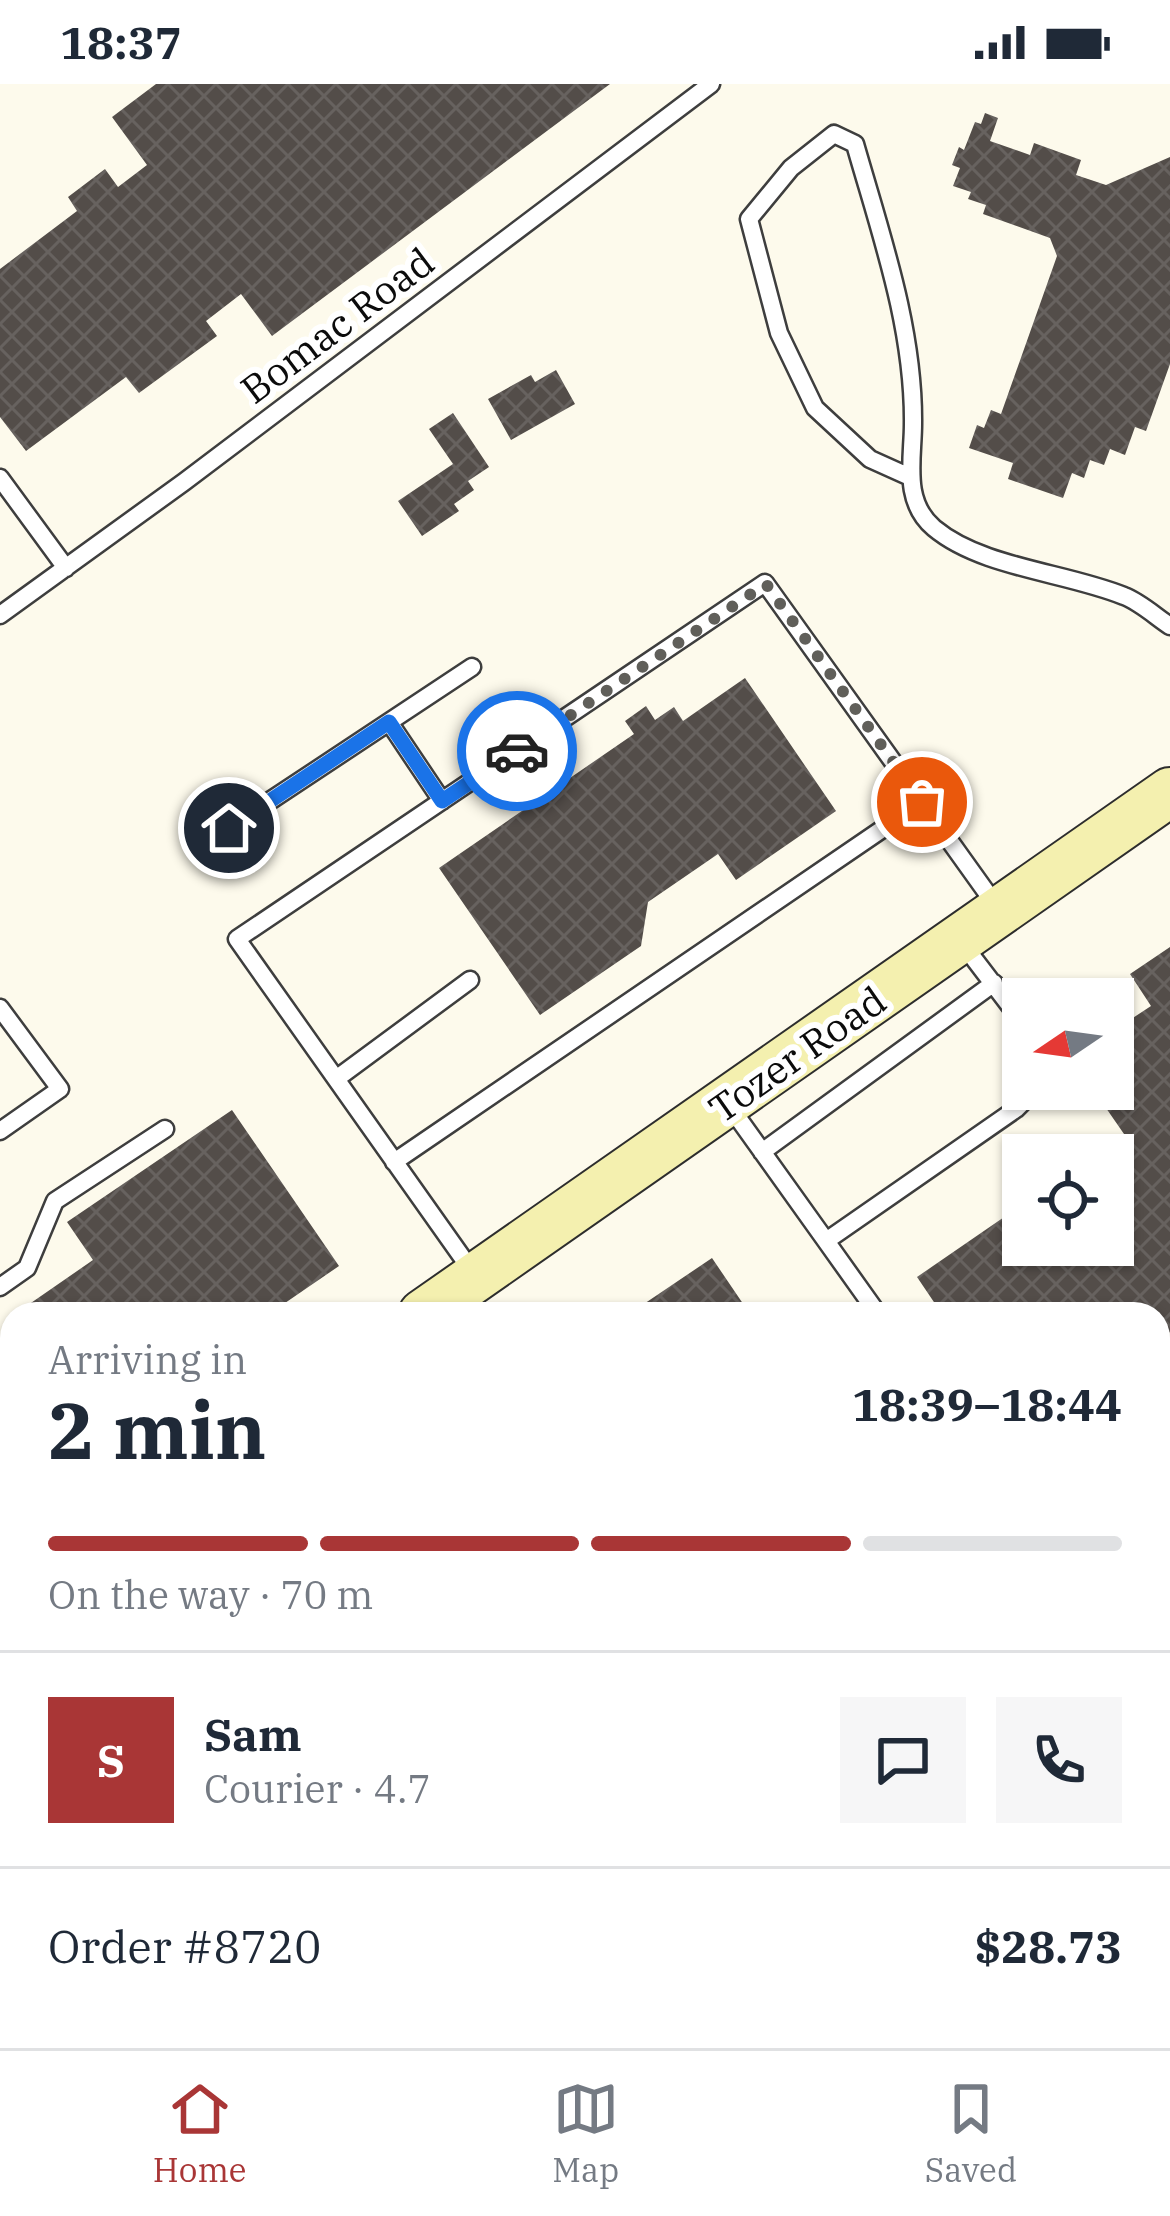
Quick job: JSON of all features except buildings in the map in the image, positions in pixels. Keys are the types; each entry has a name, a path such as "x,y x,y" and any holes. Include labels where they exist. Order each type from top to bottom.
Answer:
{"main road":[{"name":"Tozer Road","path":"440,1302 1170,792"}],"lane":[{"name":"Bomac Road","path":"0,615 711,84"},
{"path":"910,477 870,459 815,408 778,333 749,219 791,168 834,134 856,144 895,285 910,366 914,430 910,477 916,505 932,526 976,554 1129,597 1170,626"},
{"path":"0,478 66,568"},
{"path":"476,1277 237,940 766,584 1001,912"},
{"path":"229,828 472,667"},
{"path":"389,722 442,801"},
{"path":"394,1162 922,802"},
{"path":"960,940 1002,994"},
{"path":"336,1079 470,980"},
{"path":"762,1152 994,983"},
{"path":"0,1008 60,1089 0,1131"},
{"path":"727,1103 869,1302"},
{"path":"826,1241 1015,1110"},
{"path":"0,1287 27,1268 55,1201 165,1129"}],"way so far":[{"path":"517,751 766,584 922,802"}],"route":[{"path":"229,828 389,722 442,801 517,751"}]}
